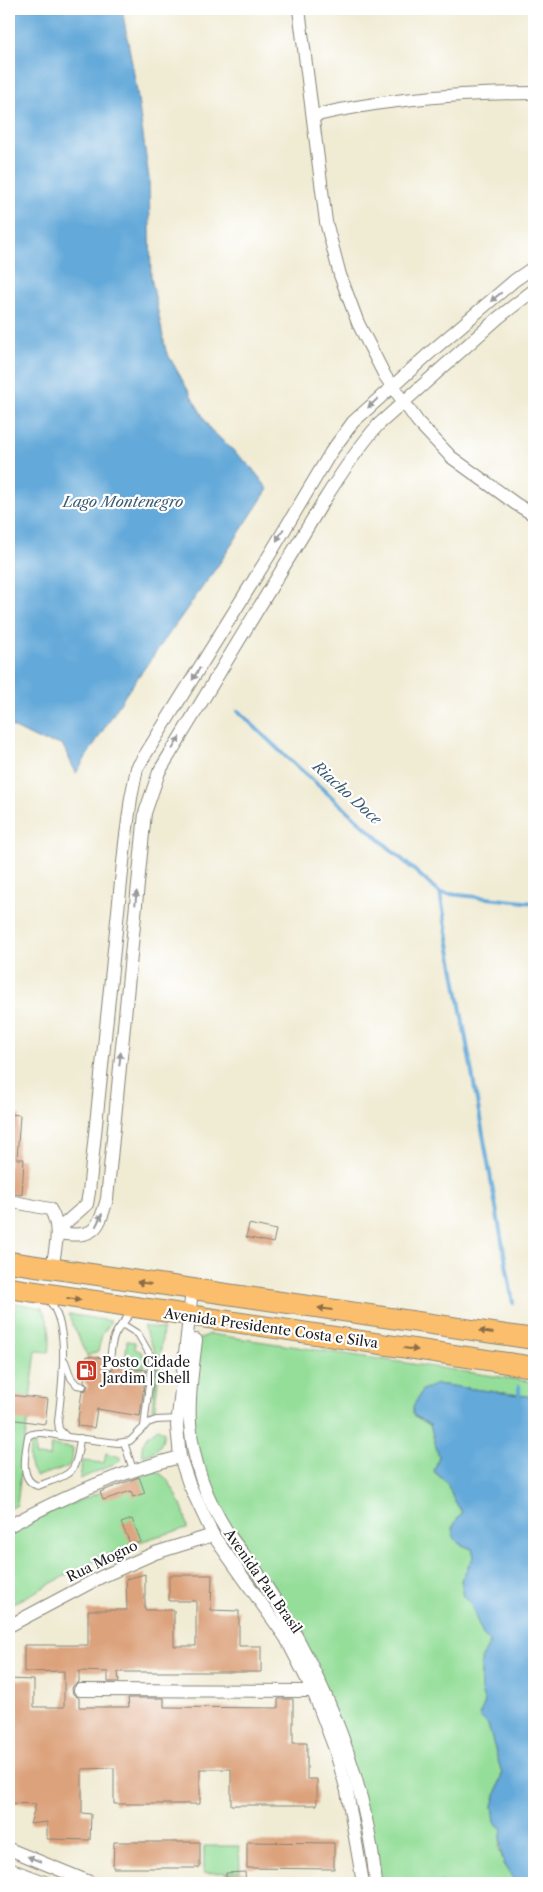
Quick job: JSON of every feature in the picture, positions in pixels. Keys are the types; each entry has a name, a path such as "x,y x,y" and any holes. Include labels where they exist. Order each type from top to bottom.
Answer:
{"main road":[{"name":"Avenida Presidente Costa e Silva","path":"9,1262 534,1339"},
{"name":"Avenida Presidente Costa e Silva","path":"9,1288 534,1367"}],"street":[{"path":"299,9 326,222 340,275 358,323 385,376 418,422 451,457 534,515"},
{"path":"313,116 346,108 464,94 534,93"},
{"path":"58,1232 86,1204 89,1192 126,834 137,768 331,452 353,422 392,385 534,266"},
{"path":"58,1232 78,1236 92,1230 97,1226 107,1199 144,813 159,772 348,461 378,425 498,318 534,290"},
{"path":"9,1201 50,1209 56,1218 58,1232 52,1269"},
{"name":"Avenida Pau Brasil","path":"192,1290 178,1419 180,1457 189,1484 213,1535 286,1638 313,1691 335,1749 347,1791 363,1883"},
{"path":"196,1340 190,1397 190,1423 199,1469 206,1492 232,1539 255,1569 280,1608 320,1681 351,1761 371,1844 376,1883"},
{"path":"9,1526 82,1489 133,1470 180,1457"},
{"name":"Rua Mogno","path":"9,1626 110,1573 156,1552 213,1535"},
{"path":"80,1690 313,1691"},
{"path":"9,1849 92,1883"},
{"path":"9,1869 47,1883"}],"lane":[{"path":"42,1294 53,1305 60,1324 64,1360 58,1422 59,1429 67,1437"},
{"path":"110,1365 113,1338 136,1308"},
{"path":"122,1324 138,1334 152,1358 144,1427"},
{"path":"64,1360 71,1378 77,1385 83,1386"},
{"path":"80,1438 78,1460 71,1473 38,1486 32,1485 27,1480 25,1462 28,1436 31,1433 124,1442 130,1441 148,1423 156,1420 178,1419"},
{"path":"124,1442 133,1470"}],"green space":[{"path":"16,1303 42,1308 48,1324 50,1340 49,1352 36,1351 17,1505 9,1509 9,1349"},
{"path":"68,1314 111,1321 102,1335 98,1351 87,1356"},
{"path":"143,1326 163,1329 155,1409 152,1409 157,1356"},
{"path":"210,1334 534,1382 534,1397 437,1384 413,1415 430,1425 439,1457 434,1472 447,1483 462,1513 452,1528 459,1544 472,1549 474,1556 461,1580 464,1597 470,1603 483,1635 491,1642 482,1664 480,1679 485,1703 479,1716 488,1725 502,1774 493,1806 502,1829 499,1848 506,1869 518,1883 376,1883 371,1844 319,1681 232,1539 193,1443 196,1340"},
{"path":"127,1341 135,1342 135,1349 143,1354 145,1362 142,1369 118,1365 118,1361 125,1362"},
{"path":"158,1428 164,1432 161,1445 152,1453 143,1456 143,1443"},
{"path":"31,1441 35,1442 35,1456 50,1457 51,1445 73,1448 72,1460 67,1467 37,1476 31,1469 30,1464"},
{"path":"106,1453 120,1457 120,1461 80,1479 82,1461 104,1463"},
{"path":"153,1472 160,1474 170,1484 182,1508 187,1529 140,1542 118,1551 73,1572 9,1606 9,1535 52,1511"},
{"path":"204,1846 239,1846 240,1872 204,1873"}],"water":[{"name":"Lago Montenegro","path":"9,9 122,9 136,85 149,178 151,277 166,351 210,429 251,467 268,489 219,564 126,694 76,773 62,744 39,740 9,725"},
{"path":"437,1384 534,1397 534,1883 518,1883 502,1858 502,1829 495,1823 493,1806 502,1774 488,1725 479,1716 485,1703 481,1691 481,1659 490,1642 483,1635 470,1603 464,1597 461,1580 474,1556 472,1549 460,1544 454,1537 452,1528 462,1512 453,1498 447,1483 434,1471 439,1457 430,1425 413,1415 413,1407 422,1390"}],"building":[{"path":"9,1114 20,1115 17,1159 24,1159 22,1195 9,1193"},
{"path":"249,1224 276,1230 273,1243 246,1237"},
{"path":"87,1356 104,1358 103,1364 109,1370 115,1366 146,1370 140,1416 97,1409 94,1428 77,1426 82,1391 86,1390 88,1386 84,1381"},
{"path":"9,1395 48,1399 45,1424 9,1419"},
{"path":"139,1477 145,1493 133,1497 131,1491 103,1500 100,1492"},
{"path":"132,1519 141,1542 131,1545 121,1523"},
{"path":"145,1574 145,1610 174,1610 174,1646 196,1646 196,1601 169,1601 169,1575 212,1575 211,1610 239,1611 239,1646 261,1646 261,1672 118,1672 119,1682 108,1682 108,1672 79,1671 79,1682 72,1689 73,1694 79,1698 79,1707 129,1707 128,1698 164,1698 164,1707 278,1708 278,1699 293,1699 293,1743 307,1743 307,1779 317,1779 317,1805 231,1805 231,1769 200,1769 200,1804 114,1804 114,1768 82,1769 82,1813 91,1814 90,1840 47,1839 47,1822 30,1824 36,1804 9,1803 11,1704 9,1704 9,1679 34,1680 34,1707 64,1707 64,1671 24,1672 24,1645 88,1645 88,1610 127,1610 126,1579"},
{"path":"114,1842 200,1842 200,1868 113,1868"},
{"path":"247,1842 334,1843 334,1869 247,1868"},
{"path":"245,1872 246,1883 226,1883 226,1873"}],"waterway":[{"name":"Riacho Doce","path":"238,711 282,753 440,893"},
{"path":"440,893 513,1303"},
{"path":"440,893 534,903"},
{"path":"519,1386 519,1399"}],"place":[{"name":"Posto Cidade Jardim | Shell","path":"86,1370"}]}
